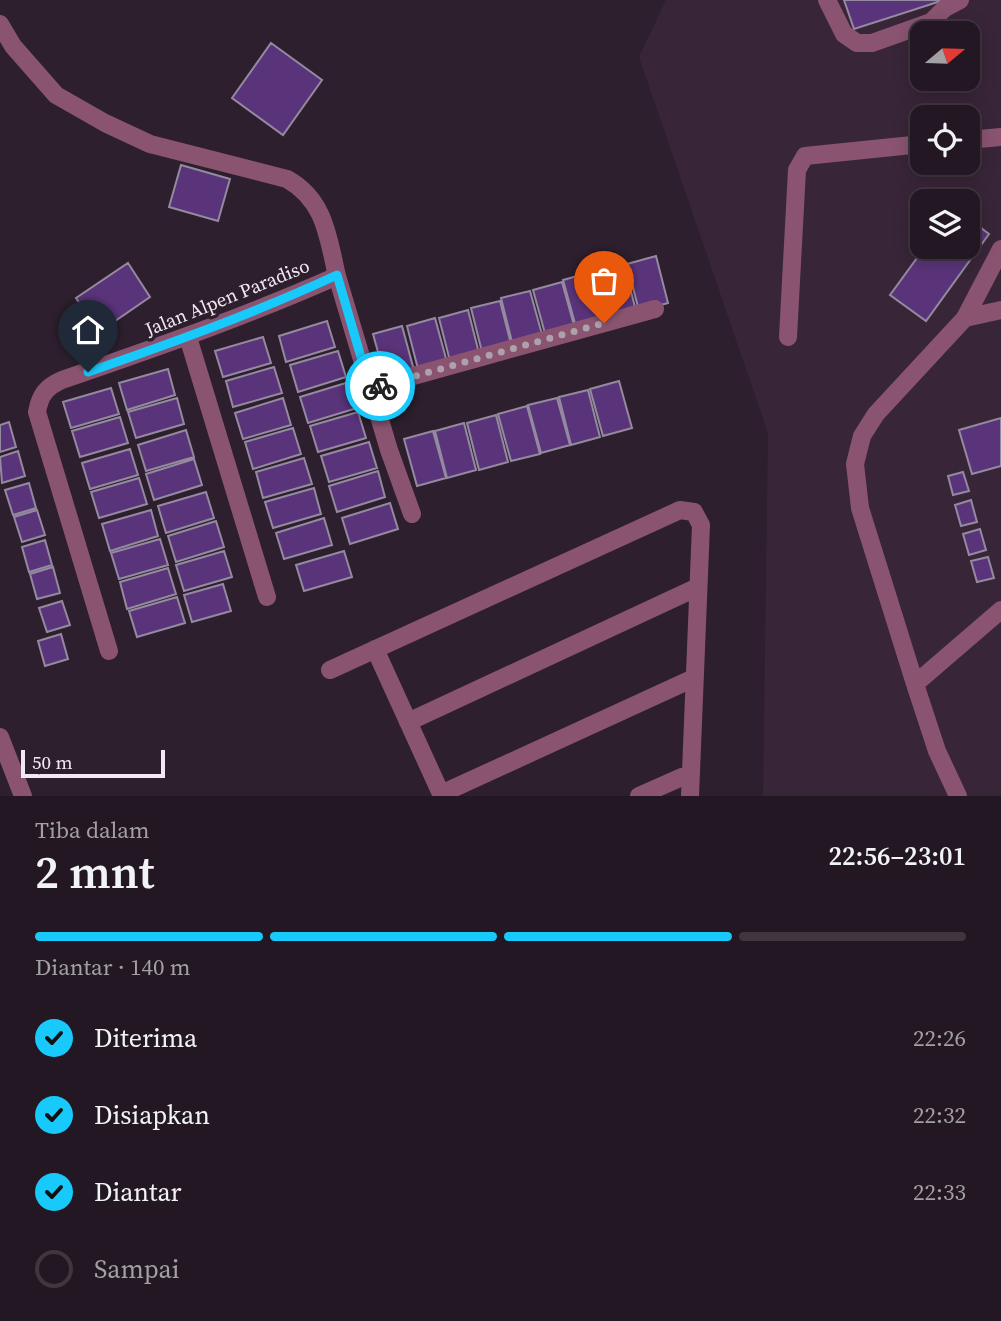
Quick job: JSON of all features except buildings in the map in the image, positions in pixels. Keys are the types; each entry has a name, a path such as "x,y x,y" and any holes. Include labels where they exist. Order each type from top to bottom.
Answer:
{"street":[{"path":"827,0 844,34 857,43 872,43 931,22 945,8 960,0"},
{"name":"Jalan Alpen Paradiso","path":"0,24 13,46 56,95 105,123 150,144 287,179 301,187 321,214 337,275 292,296 188,337 51,384 43,392 37,412 110,651"},
{"path":"980,139 1001,137"},
{"path":"788,337 797,170 805,156 910,145"},
{"path":"958,796 937,751 860,508 855,464 862,436 876,414 965,318 1001,249"},
{"path":"337,275 370,388 412,514"},
{"path":"370,388 655,309"},
{"path":"965,318 1001,310"},
{"path":"188,337 267,597"},
{"path":"330,670 680,510 694,512 701,525 690,796"},
{"path":"408,722 698,587"},
{"path":"915,684 1001,610"},
{"path":"375,649 441,795 694,678"},
{"path":"0,737 23,796"},
{"path":"639,796 691,773"}],"shaded area":[{"path":"666,0 1001,0 1001,796 763,796 768,433 639,57"}],"way so far":[{"path":"380,386 604,323"}],"route":[{"path":"88,372 188,337 292,296 337,275 370,388 380,386"}]}
